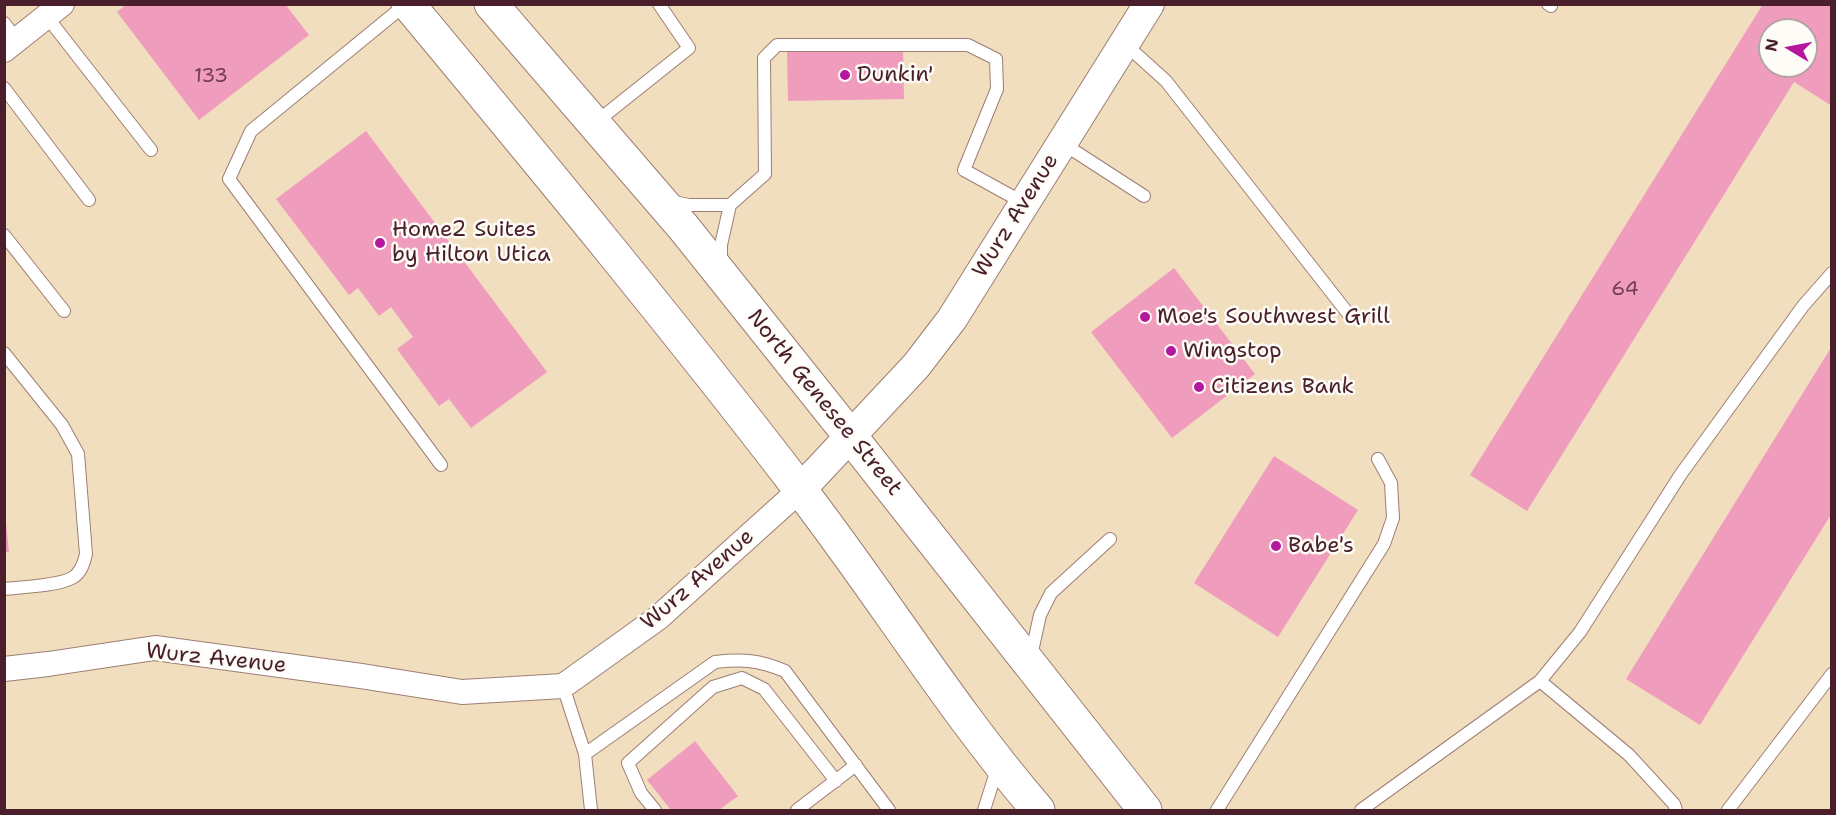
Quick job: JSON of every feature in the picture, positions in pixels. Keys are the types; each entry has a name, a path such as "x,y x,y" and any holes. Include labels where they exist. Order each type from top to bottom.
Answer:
{"main road":[{"path":"407,4 548,172 800,490 999,765 1038,810"},
{"name":"North Genesee Street","path":"491,4 721,273 1144,810"}],"street":[{"name":"Wurz Avenue","path":"4,669 154,648 462,692 563,686 658,618 800,490 916,366 952,319 1149,4"},
{"path":"9,37 55,11"}],"lane":[{"path":"407,4 251,131 229,179 441,465"},
{"path":"594,124 689,48 659,4"},
{"path":"55,11 151,150"},
{"path":"1124,44 1166,81 1350,316"},
{"path":"721,273 721,245 730,205 765,174 764,58 777,45 968,45 996,60 997,88 964,170 1025,203"},
{"path":"4,88 89,200"},
{"path":"1062,143 1144,196"},
{"path":"659,199 689,205 730,205"},
{"path":"4,235 64,311"},
{"path":"1361,810 1540,681 1580,632 1681,474 1803,306 1832,273"},
{"path":"4,353 10,367 62,425 78,454 86,554 83,566 72,578 46,585 4,589"},
{"path":"1217,810 1384,544 1393,518 1391,483 1378,459"},
{"path":"1029,663 1040,615 1051,593 1110,539"},
{"path":"585,754 715,662 741,660 764,662 785,671 889,810"},
{"path":"1728,810 1832,674"},
{"path":"655,810 641,793 628,763 713,687 742,678 764,689 836,781"},
{"path":"1540,681 1629,755 1674,804 1676,810"},
{"path":"563,686 585,754 591,810"},
{"path":"797,810 856,765"},
{"path":"984,810 999,765"}],"building":[{"path":"127,4 285,4 309,35 199,120 117,12"},
{"path":"1763,4 1832,4 1832,106 1794,82 1527,511 1470,475"},
{"name":"Dunkin'","path":"903,49 904,99 788,101 787,51"},
{"name":"Home2 Suites by Hilton Utica","path":"366,131 547,372 471,428 449,399 439,406 397,349 413,337 391,307 379,316 358,288 349,295 276,199"},
{"path":"1174,268 1255,374 1172,438 1091,332"},
{"path":"1832,346 1832,513 1700,725 1626,679"},
{"name":"Babe's","path":"1274,456 1358,510 1278,637 1194,583"},
{"path":"4,523 6,523 9,552 4,552"},
{"path":"695,741 738,796 719,810 671,810 647,780"}],"place":[{"name":"Dunkin'","path":"845,75"},
{"name":"Home2 Suites by Hilton Utica","path":"380,243"},
{"name":"Moe's Southwest Grill","path":"1145,317"},
{"name":"Wingstop","path":"1171,351"},
{"name":"Citizens Bank","path":"1199,387"},
{"name":"Babe's","path":"1276,546"}]}
